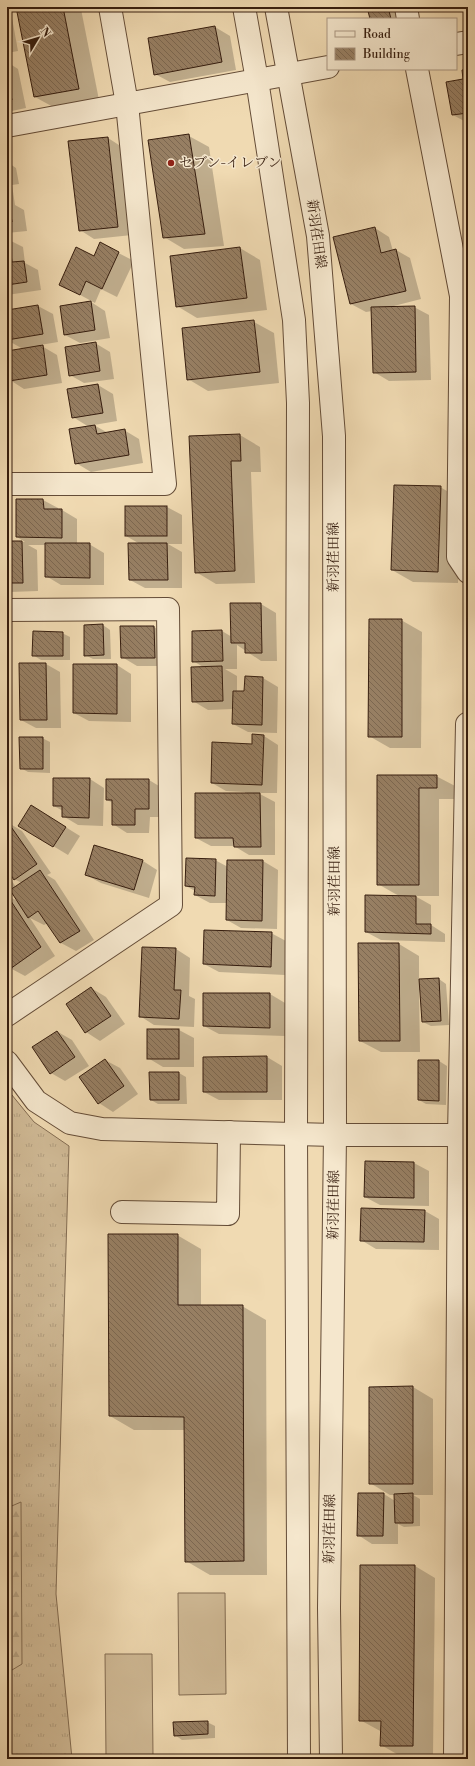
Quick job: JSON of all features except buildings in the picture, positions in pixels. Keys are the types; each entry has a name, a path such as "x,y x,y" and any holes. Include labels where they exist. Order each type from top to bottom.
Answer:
{"street":[{"path":"7,484 164,484 128,104 110,7"},
{"path":"244,7 257,80 294,320 298,403 296,1134 299,1759"},
{"name":"新羽荏田線","path":"276,7 318,236 334,436 335,1135 329,1608 331,1759"},
{"path":"406,7 408,18"},
{"path":"457,44 468,42"},
{"path":"7,126 288,73 327,67"},
{"path":"417,70 461,296 458,557 468,572"},
{"path":"7,610 168,609 171,905 7,1015"},
{"path":"455,1759 468,724"},
{"path":"7,1062 36,1101 70,1123 102,1129 335,1135 463,1135"},
{"path":"122,1212 228,1214 229,1132"}],"green space":[{"path":"7,1089 34,1122 69,1146 56,1594 72,1759 7,1759"},
{"path":"21,1502 22,1664 7,1673 7,1508"},
{"path":"178,1593 225,1593 226,1694 179,1695"},
{"path":"105,1654 152,1654 153,1756 106,1756"}],"place":[{"name":"セブン-イレブン","path":"171,163"}]}
